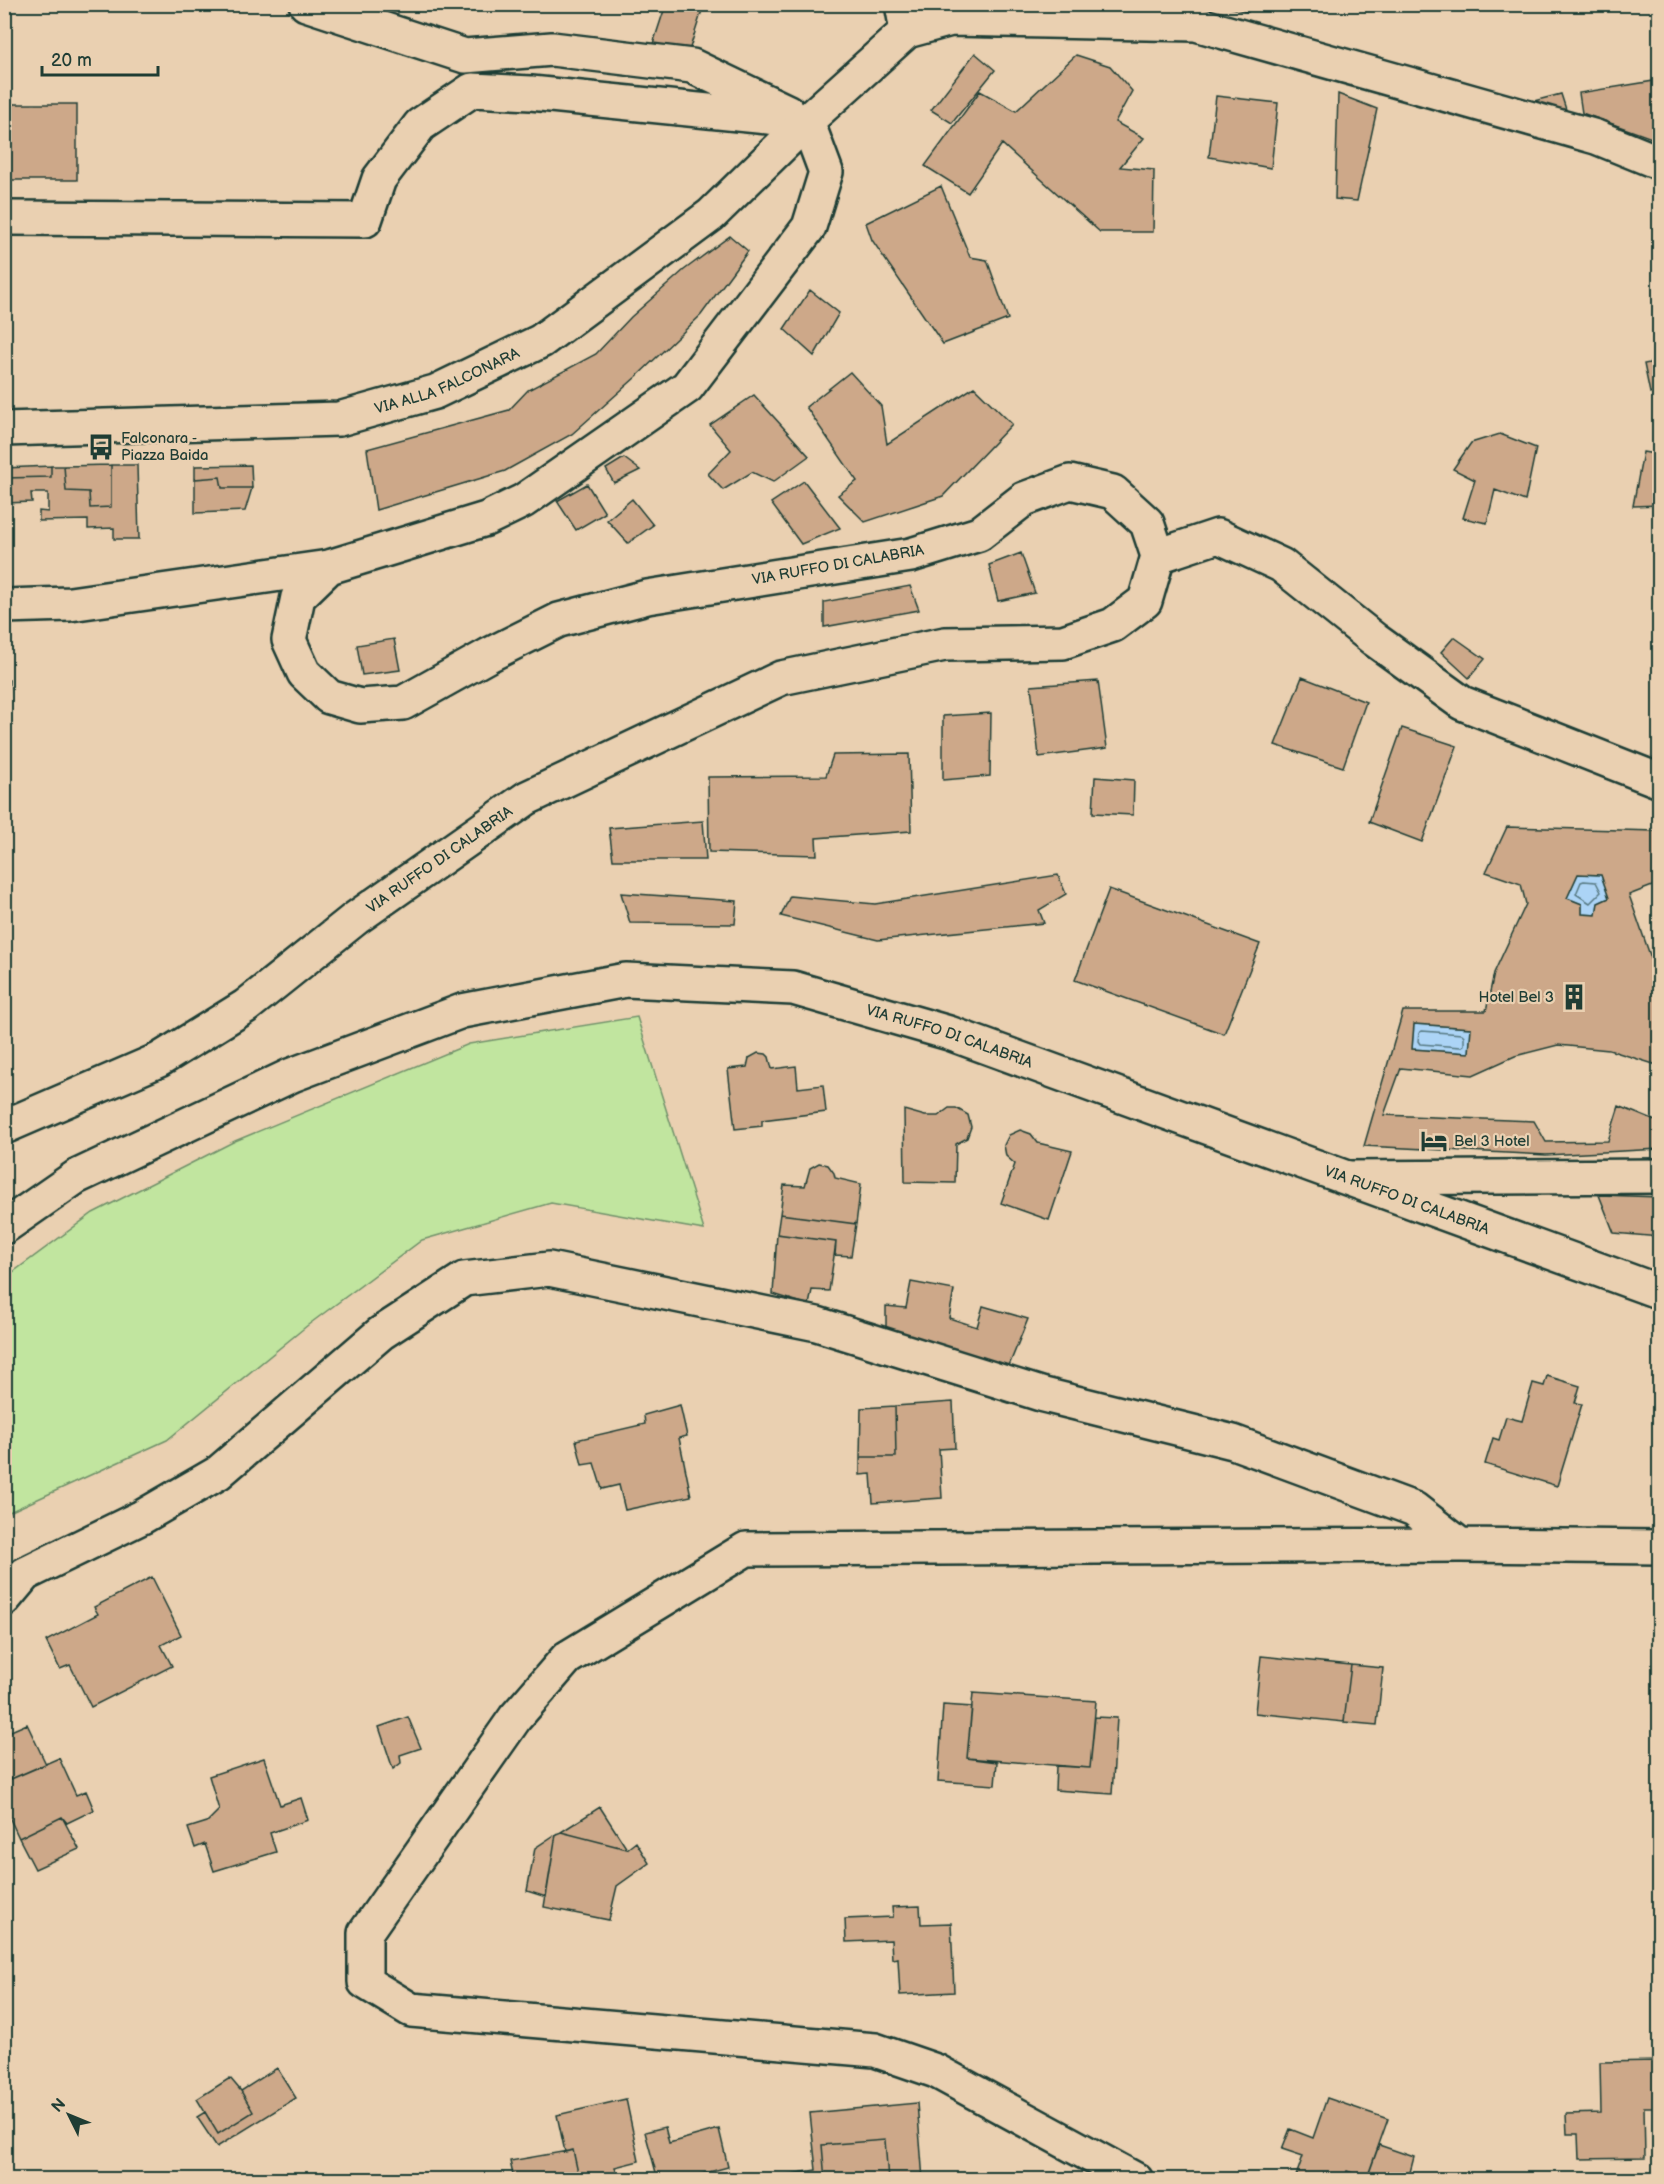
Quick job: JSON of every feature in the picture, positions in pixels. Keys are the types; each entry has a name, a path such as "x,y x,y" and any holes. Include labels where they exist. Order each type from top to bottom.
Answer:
{"street":[{"path":"306,4 465,56 552,49 692,66 807,121"},
{"path":"904,18 1196,24 1596,137 1659,163"},
{"name":"VIA ALLA FALCONARA","path":"4,429 339,418 435,392 541,341 711,215 807,121 904,18"},
{"path":"4,218 365,220 379,179 420,125 472,90 531,93 807,121"},
{"name":"VIA RUFFO DI CALABRIA","path":"4,1127 159,1060 246,1006 356,918 527,798 781,678 945,644 1063,642 1113,625 1145,601 1158,556 1147,523 1113,492 1070,482 1024,499 979,534 911,555 647,597 559,620 489,655 403,703 360,706 329,697 303,673 289,640 298,597 329,567 486,519 523,501 687,387 809,227 826,172 807,121"},
{"path":"1158,556 1218,536 1281,565 1375,640 1462,703 1659,781"},
{"path":"4,606 70,604 329,567"},
{"name":"VIA RUFFO DI CALABRIA","path":"4,1227 76,1177 292,1076 462,1011 626,980 793,988 949,1033 1659,1292"},
{"path":"1347,1178 1659,1176"},
{"path":"4,1599 24,1574 142,1516 218,1473 381,1333 464,1280 549,1269 817,1324 1044,1395 1233,1442 1414,1509 1460,1545"},
{"path":"1136,2180 936,2071 875,2050 411,2010 365,1982 365,1933 515,1718 567,1659 746,1549 1460,1545 1659,1547"}],"green space":[{"path":"637,1017 704,1230 551,1203 422,1240 308,1325 167,1440 5,1514 5,1278 93,1213 235,1141 469,1044"}],"water":[{"path":"1578,874 1601,875 1609,898 1598,903 1596,915 1582,914 1582,904 1567,898"},
{"path":"1414,1024 1471,1028 1469,1053 1412,1049"}],"building":[{"path":"666,4 704,4 689,51 653,44"},
{"path":"1218,4 1249,4 1248,12"},
{"path":"975,53 995,70 952,123 931,110"},
{"path":"1076,55 1110,66 1132,91 1115,122 1144,138 1120,167 1154,170 1153,232 1100,232 1002,144 968,193 925,166 980,91 1016,111"},
{"path":"1660,80 1660,141 1582,113 1579,93"},
{"path":"1338,94 1377,109 1357,201 1335,199"},
{"path":"1561,94 1572,128 1530,102"},
{"path":"1216,96 1278,103 1271,168 1209,157"},
{"path":"4,104 77,104 77,180 4,180"},
{"path":"941,186 970,257 987,260 1008,319 943,344 872,240 866,223"},
{"path":"730,236 748,251 701,315 572,434 505,471 376,510 367,449 509,410 528,390 596,354 631,317 684,270"},
{"path":"810,290 839,313 814,356 784,329"},
{"path":"1660,361 1660,389 1650,393 1644,364"},
{"path":"850,372 881,406 887,444 974,387 1012,424 943,496 865,522 838,495 857,481 806,407"},
{"path":"754,395 809,456 773,482 752,472 723,490 708,474 731,450 710,425"},
{"path":"1500,434 1536,448 1525,501 1495,490 1487,523 1463,518 1475,480 1453,469 1471,443"},
{"path":"1643,452 1660,455 1660,505 1633,506"},
{"path":"624,458 640,470 614,483 606,469"},
{"path":"111,465 137,465 139,539 114,539 114,528 88,529 88,520 39,521 39,511 48,512 48,493 31,493 32,502 4,503 4,478 51,477 51,466 64,466 66,491 89,492 90,508 111,507"},
{"path":"111,465 111,507 90,508 89,492 66,491 64,466"},
{"path":"251,465 252,488 222,488 220,477 195,479 195,466"},
{"path":"51,466 51,477 4,478 4,468"},
{"path":"220,477 222,488 252,488 245,511 195,513 195,479"},
{"path":"804,481 840,528 801,544 771,503"},
{"path":"587,484 605,513 576,530 557,501"},
{"path":"632,499 653,525 628,543 607,520"},
{"path":"1021,553 1035,593 998,601 989,565"},
{"path":"910,586 919,610 824,627 824,602"},
{"path":"1454,637 1485,659 1469,678 1441,652"},
{"path":"394,639 400,670 362,675 357,645"},
{"path":"1302,677 1366,702 1343,767 1275,745"},
{"path":"4,680 9,680 7,723 4,723"},
{"path":"1098,681 1107,748 1039,757 1031,686"},
{"path":"991,713 990,776 943,780 943,716"},
{"path":"1402,728 1457,746 1422,842 1369,822"},
{"path":"909,754 911,831 816,838 817,855 709,852 708,777 826,776 833,755"},
{"path":"1095,777 1134,780 1133,815 1093,813"},
{"path":"703,821 706,860 613,860 609,828"},
{"name":"Hotel Bel 3","path":"1507,827 1656,831 1660,836 1660,883 1629,895 1660,984 1660,1066 1609,1050 1558,1045 1515,1056 1473,1075 1401,1068 1384,1115 1534,1121 1546,1142 1608,1141 1619,1106 1660,1123 1660,1149 1546,1155 1364,1146 1403,1011 1486,1011 1494,973 1526,904 1521,884 1486,872","holes":["1578,874 1601,875 1609,898 1598,903 1596,915 1582,914 1582,904 1567,898","1414,1024 1471,1028 1469,1053 1412,1049"]},
{"path":"1058,875 1066,894 1039,910 1044,923 878,940 781,916 790,896 875,904"},
{"path":"1109,889 1260,944 1224,1034 1075,980"},
{"path":"621,893 737,901 735,924 630,923"},
{"path":"758,1053 769,1057 772,1069 796,1066 798,1088 823,1085 826,1112 762,1120 762,1126 735,1129 728,1069 747,1067 749,1058"},
{"path":"949,1108 956,1108 968,1115 971,1127 967,1138 956,1144 955,1183 905,1182 904,1110 925,1116 938,1116"},
{"path":"1020,1130 1031,1134 1038,1143 1072,1151 1049,1220 1001,1203 1015,1164 1006,1156 1004,1145 1009,1135"},
{"path":"819,1163 828,1165 835,1178 861,1184 856,1224 780,1214 784,1185 805,1186 810,1168"},
{"path":"1599,1195 1660,1197 1660,1237 1614,1233"},
{"path":"780,1214 856,1224 851,1256 835,1255 836,1242 777,1234"},
{"path":"777,1234 836,1242 829,1291 812,1290 809,1305 773,1294"},
{"path":"911,1282 954,1290 949,1318 977,1327 983,1306 1028,1319 1008,1368 886,1330 886,1306 906,1308"},
{"path":"1547,1376 1580,1386 1575,1403 1582,1404 1557,1486 1485,1464 1493,1438 1499,1440 1506,1417 1522,1421 1533,1383 1544,1386"},
{"path":"953,1402 955,1448 939,1449 942,1498 873,1503 871,1474 860,1475 860,1457 896,1457 895,1406"},
{"path":"680,1405 687,1436 679,1438 691,1496 625,1510 619,1485 602,1489 594,1463 582,1465 576,1440 645,1424 644,1415"},
{"path":"895,1406 896,1457 860,1457 861,1408"},
{"path":"152,1577 181,1635 161,1645 172,1666 91,1707 70,1665 60,1669 46,1641 98,1614 94,1607"},
{"path":"1261,1656 1351,1665 1344,1722 1255,1713"},
{"path":"1351,1665 1383,1668 1377,1725 1344,1722"},
{"path":"973,1693 1096,1701 1090,1768 967,1758"},
{"path":"943,1705 972,1707 967,1758 997,1762 995,1785 938,1781"},
{"path":"408,1717 421,1748 400,1755 401,1763 393,1769 379,1727"},
{"path":"1095,1717 1117,1718 1112,1794 1055,1790 1056,1766 1090,1768"},
{"path":"27,1724 46,1764 4,1782 4,1734"},
{"path":"59,1758 76,1795 86,1791 94,1810 67,1823 62,1817 19,1838 4,1806 4,1782"},
{"path":"264,1758 280,1805 301,1798 308,1820 270,1833 276,1852 214,1871 205,1844 195,1848 188,1828 207,1822 219,1810 209,1776"},
{"path":"600,1807 627,1849 561,1832"},
{"path":"62,1817 79,1849 35,1869 19,1838"},
{"path":"561,1832 627,1849 636,1842 649,1863 617,1886 609,1920 544,1907 556,1834"},
{"path":"556,1834 546,1897 527,1891 535,1848"},
{"path":"920,1906 921,1924 951,1923 954,1992 900,1995 898,1958 892,1959 891,1940 846,1942 845,1919 893,1917 892,1907"},
{"path":"1658,2061 1659,2107 1644,2107 1645,2158 1579,2159 1578,2134 1567,2134 1566,2114 1601,2113 1600,2062"},
{"path":"277,2068 296,2098 217,2147 197,2117 205,2112 218,2134 253,2112 241,2091"},
{"path":"230,2078 241,2091 253,2112 218,2134 197,2099"},
{"path":"1327,2098 1388,2119 1367,2178 1347,2171 1344,2180 1295,2179 1303,2156 1282,2149 1290,2129 1313,2138"},
{"path":"626,2099 639,2161 615,2167 618,2180 563,2180 562,2177 578,2173 573,2150 565,2152 557,2115"},
{"path":"917,2103 923,2180 888,2180 885,2140 822,2145 825,2180 772,2180 771,2177 816,2170 810,2113"},
{"path":"665,2127 669,2143 719,2129 728,2167 679,2180 658,2180 645,2132"},
{"path":"885,2140 888,2180 825,2180 822,2145"},
{"path":"1379,2145 1414,2157 1408,2180 1386,2180 1369,2173"},
{"path":"573,2150 578,2173 562,2177 563,2180 514,2180 510,2161"}],"place":[{"name":"Falconara - Piazza Baida","path":"101,447"},
{"name":"Hotel Bel 3","path":"1574,997"},
{"name":"Bel 3 Hotel","path":"1434,1141"}]}
